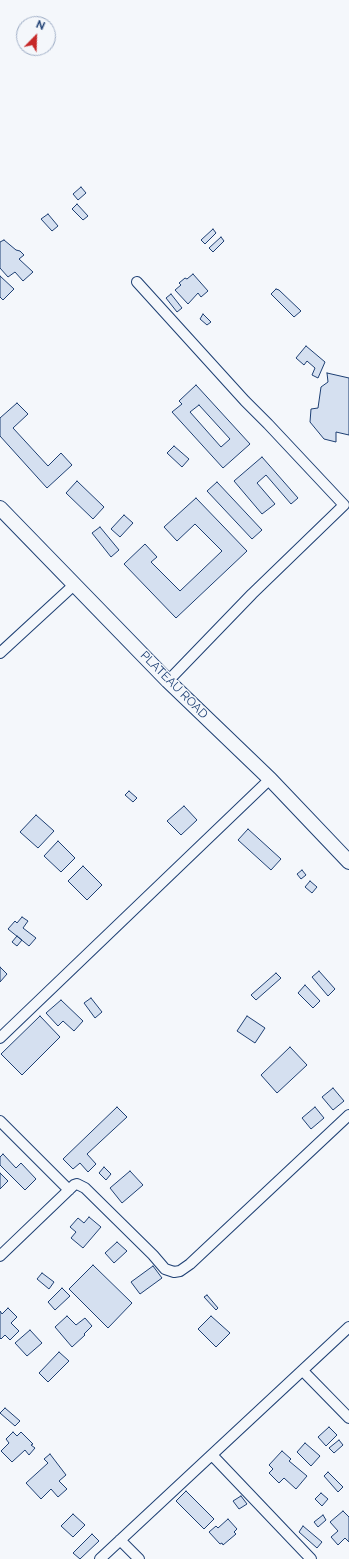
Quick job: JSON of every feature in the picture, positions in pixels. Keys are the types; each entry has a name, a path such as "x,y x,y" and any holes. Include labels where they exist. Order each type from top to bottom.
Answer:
{"street":[{"path":"137,282 245,401 346,502 257,588 168,681"},
{"name":"PLATEAU ROAD","path":"0,508 168,681 270,779 349,862"},
{"path":"0,653 75,584"},
{"path":"0,1038 270,779"},
{"path":"0,1256 77,1184 85,1188 153,1255 165,1269 174,1272 180,1271 190,1264 349,1115"},
{"path":"0,1121 69,1190"},
{"path":"100,1559 349,1327"},
{"path":"303,1371 349,1418"},
{"path":"212,1455 311,1559"},
{"path":"120,1540 139,1559"}],"building":[{"path":"81,187 86,193 78,200 73,194"},
{"path":"77,204 88,216 83,220 72,209"},
{"path":"48,214 58,226 52,231 41,219"},
{"path":"213,229 216,233 205,244 201,240"},
{"path":"221,237 224,241 213,252 209,248"},
{"path":"4,240 24,255 19,259 33,272 23,281 15,272 8,277 0,268 0,242"},
{"path":"193,274 208,291 201,297 198,293 188,304 175,290 181,285 179,283"},
{"path":"0,276 14,289 3,300 0,297"},
{"path":"276,289 279,290 301,311 294,317 271,294"},
{"path":"171,294 182,308 177,312 166,298"},
{"path":"203,314 211,322 207,325 200,319"},
{"path":"306,346 325,362 318,378 312,375 315,368 307,361 304,365 296,358"},
{"path":"327,373 349,378 349,435 336,432 336,442 324,439 310,422 311,409 318,408 321,387 328,382"},
{"path":"196,385 250,444 223,468 172,412 182,404 179,401","holes":["199,405 230,439 221,447 190,412"]},
{"path":"17,403 28,414 13,428 48,466 61,453 72,465 47,488 0,436 0,418"},
{"path":"174,446 189,459 182,467 167,453"},
{"path":"262,457 298,498 291,504 266,475 257,483 275,504 262,514 234,481"},
{"path":"77,481 104,507 93,519 66,493"},
{"path":"217,482 262,530 252,539 207,491"},
{"path":"196,498 247,551 176,618 124,564 145,544 157,557 151,562 180,591 222,551 195,524 177,541 164,527"},
{"path":"124,515 133,523 120,537 111,529"},
{"path":"100,527 119,550 111,557 92,533"},
{"path":"129,791 137,798 133,802 125,795"},
{"path":"184,806 197,820 181,835 167,821"},
{"path":"36,815 54,831 38,848 20,832"},
{"path":"248,829 281,859 271,870 238,840"},
{"path":"58,841 75,858 61,872 44,856"},
{"path":"83,866 102,885 87,900 68,881"},
{"path":"302,870 306,875 301,879 297,874"},
{"path":"310,881 317,887 312,893 305,887"},
{"path":"22,917 28,921 23,928 36,938 29,946 8,929 15,921 17,923"},
{"path":"17,936 22,940 17,946 12,942"},
{"path":"0,967 7,974 0,982"},
{"path":"319,971 335,989 328,996 312,977"},
{"path":"276,973 281,978 256,1000 251,995"},
{"path":"305,985 320,1001 313,1008 298,993"},
{"path":"91,998 102,1012 95,1018 84,1003"},
{"path":"61,1000 83,1021 74,1031 63,1021 58,1026 46,1013"},
{"path":"40,1016 60,1037 22,1075 1,1054"},
{"path":"247,1016 265,1028 255,1043 237,1031"},
{"path":"290,1047 307,1065 277,1093 261,1075"},
{"path":"333,1088 344,1101 333,1110 322,1097"},
{"path":"117,1107 127,1117 87,1154 96,1164 88,1172 80,1163 73,1169 63,1159"},
{"path":"315,1107 324,1118 311,1129 302,1118"},
{"path":"3,1154 16,1168 21,1163 36,1179 25,1190 0,1165 0,1157"},
{"path":"104,1167 111,1174 106,1180 99,1173"},
{"path":"130,1171 143,1185 122,1203 110,1188"},
{"path":"0,1173 8,1181 0,1189"},
{"path":"89,1217 101,1227 83,1248 71,1238 76,1232 70,1227 78,1218 84,1223"},
{"path":"117,1242 127,1251 114,1263 105,1253"},
{"path":"93,1265 132,1303 108,1328 69,1289"},
{"path":"153,1266 162,1278 140,1294 131,1282"},
{"path":"42,1273 54,1282 49,1289 37,1279"},
{"path":"62,1288 70,1296 55,1310 48,1302"},
{"path":"207,1295 218,1308 216,1310 204,1297"},
{"path":"8,1308 17,1317 11,1323 19,1331 10,1340 5,1335 1,1339 0,1338 0,1311 2,1314"},
{"path":"67,1316 76,1325 85,1318 92,1326 72,1347 55,1327"},
{"path":"211,1316 230,1333 216,1347 198,1329"},
{"path":"30,1330 42,1343 27,1356 15,1343"},
{"path":"59,1352 69,1361 48,1382 39,1373"},
{"path":"5,1408 20,1421 15,1426 0,1413"},
{"path":"329,1427 337,1435 326,1446 318,1437"},
{"path":"13,1432 17,1436 21,1432 35,1448 29,1455 25,1450 12,1462 1,1451 9,1443 6,1439"},
{"path":"339,1440 343,1445 334,1453 329,1448"},
{"path":"305,1443 320,1456 311,1466 297,1452"},
{"path":"282,1451 291,1459 289,1461 307,1476 296,1489 284,1478 279,1483 269,1473 273,1469 269,1465"},
{"path":"50,1454 66,1475 59,1481 67,1489 58,1497 51,1489 41,1499 26,1483 48,1463 44,1459"},
{"path":"328,1472 343,1487 338,1492 324,1476"},
{"path":"186,1491 214,1519 204,1529 176,1501"},
{"path":"321,1493 328,1499 322,1506 315,1499"},
{"path":"241,1496 247,1504 239,1509 233,1501"},
{"path":"343,1511 349,1517 349,1542 345,1538 338,1545 331,1537 338,1531 330,1522"},
{"path":"73,1514 85,1525 73,1537 61,1526"},
{"path":"323,1515 326,1520 318,1527 314,1522"},
{"path":"228,1519 237,1529 234,1532 236,1534 223,1545 222,1543 220,1544 209,1532 216,1526 218,1528"},
{"path":"303,1526 322,1542 317,1548 299,1532"},
{"path":"92,1534 99,1541 80,1559 73,1553"}]}
